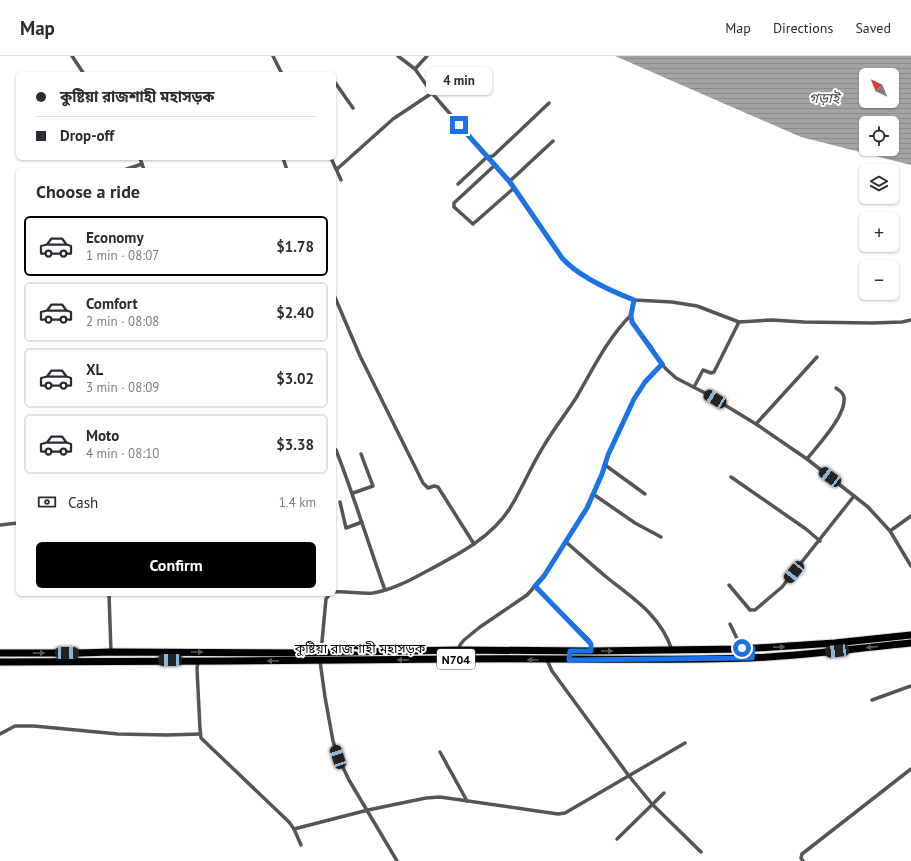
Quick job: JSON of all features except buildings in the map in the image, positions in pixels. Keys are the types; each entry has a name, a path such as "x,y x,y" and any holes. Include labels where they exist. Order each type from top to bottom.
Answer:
{"highway":[{"name":"কুষ্টিয়া রাজশাহী মহাসড়ক","path":"0,662 79,657 111,652 299,653 459,650 591,651 753,648 828,644 910,635"},
{"path":"910,635 910,643"},
{"name":"কুষ্টিয়া রাজশাহী মহাসড়ক","path":"0,653 79,657 300,661 752,658 791,656 910,643"},
{"path":"752,658 753,648"},
{"path":"569,660 570,651"},
{"path":"299,653 300,661"}],"street":[{"path":"72,56 83,72"},
{"path":"273,56 281,72"},
{"path":"398,56 415,70 432,93 510,182 562,258 570,267 579,273 634,300 697,306 739,322 772,320 872,323 902,322 911,320"},
{"path":"415,70 427,56"},
{"path":"336,83 353,108"},
{"path":"340,180 336,170 393,119 432,93"},
{"path":"458,184 487,157 493,156 549,103"},
{"path":"510,182 553,141"},
{"path":"141,160 143,168"},
{"path":"130,168 142,164"},
{"path":"495,165 454,204 454,207 474,224 514,188"},
{"path":"336,300 360,356 423,483 428,488 434,486 438,487 474,544"},
{"path":"634,300 631,315 632,322 662,364 676,378 756,424 807,459 868,507 890,531 911,566"},
{"path":"336,592 374,592 395,587 474,544 496,526 510,508 530,470 574,401 603,349 631,315"},
{"path":"694,387 703,370 711,373 714,372 739,322"},
{"path":"756,424 817,357"},
{"path":"459,650 460,645 464,640 480,627 521,599 544,576 587,508 608,455 634,399 645,382 662,364"},
{"path":"807,459 833,426 842,408 844,399 843,395 836,388"},
{"path":"336,450 353,494 385,590"},
{"path":"353,494 373,486 360,454"},
{"path":"605,465 644,494"},
{"path":"731,477 806,528 820,541"},
{"path":"593,494 635,523 661,537"},
{"path":"729,585 750,610 755,610 782,587 820,541 854,496"},
{"path":"340,502 346,528 362,522"},
{"path":"890,531 911,516"},
{"path":"0,525 16,523"},
{"path":"566,542 610,580 638,601 653,617 668,638 672,650"},
{"path":"535,586 587,639 591,644 591,651"},
{"path":"109,596 111,652"},
{"path":"320,652 326,599 328,596"},
{"path":"730,624 742,648"},
{"path":"198,660 197,669 200,734 203,740 289,822 301,845"},
{"path":"547,660 552,671 629,776 652,804 701,852"},
{"path":"320,661 333,741 338,757 397,861"},
{"path":"872,700 911,686"},
{"path":"0,734 15,726 34,726 118,734 200,734"},
{"path":"294,829 368,810 426,798 440,797 558,814 565,813 685,743"},
{"path":"440,752 467,801"},
{"path":"803,861 801,858 802,854 911,769"},
{"path":"617,839 664,793"}],"water":[{"name":"গড়াই","path":"615,56 911,56 911,165 876,156 899,156 899,116 859,116 859,152 801,137"}],"route":[{"path":"459,125 510,182 537,223 570,267 579,273 634,300 631,315 632,322 662,364 645,382 634,399 608,455 602,474 587,508 544,576 535,586 591,644 591,651 570,651 569,660 752,658 753,648 742,648"}]}
